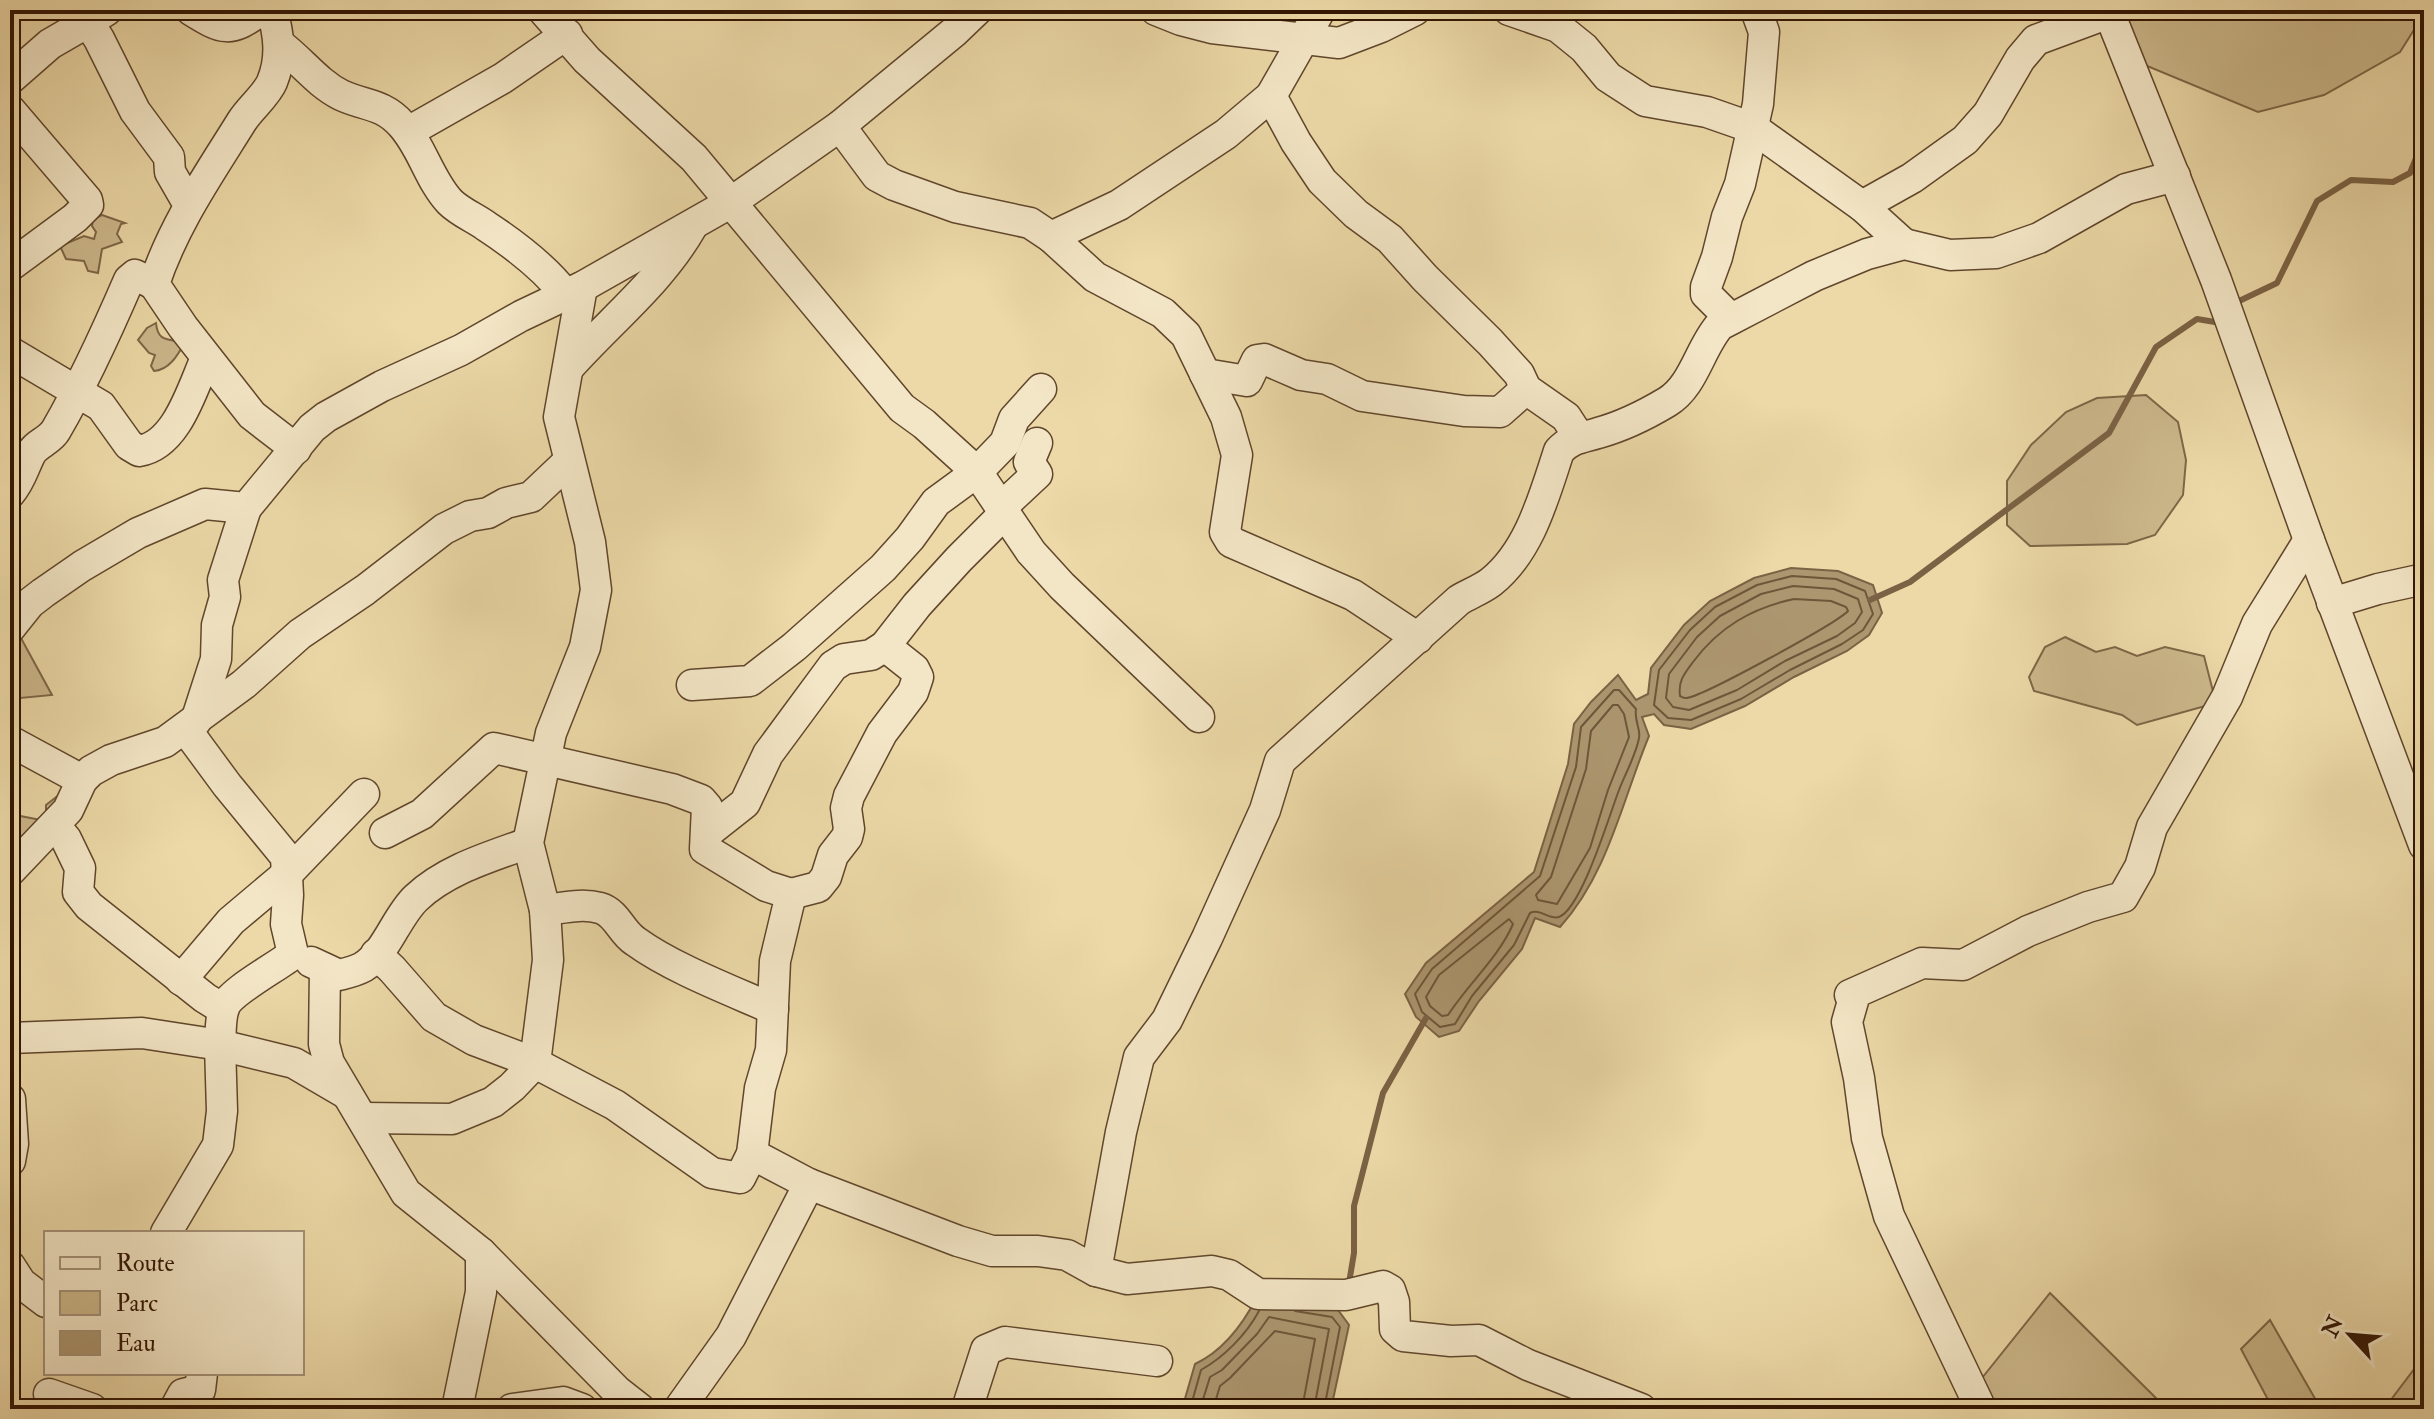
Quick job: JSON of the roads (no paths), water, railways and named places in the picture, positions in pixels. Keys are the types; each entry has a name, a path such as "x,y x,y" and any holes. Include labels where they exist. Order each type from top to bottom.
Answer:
{"street":[{"path":"191,10 226,28 235,27 261,10"},
{"path":"154,284 189,205 249,110 270,86 278,63 279,44 272,10"},
{"path":"543,10 587,60 694,158 902,408 977,472 1031,552 1062,586 1199,717"},
{"path":"190,725 216,659 217,625 225,597 223,580 246,508 312,428 382,386 461,350 730,203 840,126 977,10"},
{"path":"1156,10 1212,28 1339,43 1415,10"},
{"path":"1051,237 1119,205 1226,134 1271,96 1320,10"},
{"path":"1509,10 1558,27 1584,48 1608,77 1645,101 1707,112 1753,128 1862,206 1904,244"},
{"path":"1731,319 1706,294 1706,287 1740,184 1760,90 1764,32 1756,10"},
{"path":"1862,206 1912,178 1965,140 1988,114 2020,59 2036,40 2108,11 2216,280 2332,603 2424,845"},
{"path":"10,79 50,44 97,16 99,39 135,111 169,157 170,172 189,205"},
{"path":"408,132 503,78 567,34"},
{"path":"279,44 341,95 381,107 408,132 450,202 574,290"},
{"path":"1271,96 1322,181 1356,214 1390,239 1490,342 1519,374 1526,389 1566,417 1579,437"},
{"path":"10,110 60,165 88,205 10,266"},
{"path":"840,126 877,176 955,207 1030,223 1051,237 1095,277 1163,313 1186,335 1226,417 1237,455 1225,532 1231,542 1353,595 1418,638"},
{"path":"1096,1271 1126,1106 1139,1057 1167,1020 1207,938 1265,810 1280,761 1459,600 1492,582 1523,544 1535,522 1559,451 1567,442 1598,433 1670,400 1695,369 1710,336 1720,325 1814,276 1867,254 1904,244 1950,255 1996,253 2039,238 2126,189 2175,176"},
{"path":"569,367 601,331 650,285 679,249 693,224"},
{"path":"10,493 21,480 29,456 51,437 78,393 130,278 135,275 154,284 206,358 252,415 296,449"},
{"path":"10,1038 142,1033 220,1045 294,1063 355,1107 452,1119 493,1102 535,1063 548,960 545,910 528,843 551,733 585,647 596,590 590,542 559,417 569,367 574,290"},
{"path":"10,352 105,410 132,447 139,451 164,440 173,428 206,358"},
{"path":"1205,374 1247,381 1257,360 1264,359 1301,375 1327,379 1362,396 1464,411 1500,412 1526,389"},
{"path":"692,685 742,683 774,664 883,568 936,502 977,472 1005,443 1014,419 1041,389"},
{"path":"707,833 745,803 768,754 833,666 844,659 871,655 885,646 948,570 1004,514 1006,503 1037,474 1029,462 1037,443"},
{"path":"10,871 68,810 82,780 91,771 111,760 165,742 244,684 300,634 365,590 444,529 470,516 488,513 506,503 531,497 569,461"},
{"path":"10,628 20,599 169,519 205,504 246,508"},
{"path":"1981,1409 1889,1216 1867,1138 1847,1022 1853,1001 1850,995 1922,963 1963,965 2028,931 2123,897 2140,867 2152,827 2227,697 2257,624 2309,540"},
{"path":"2332,603 2378,589 2422,582"},
{"path":"385,833 422,814 494,748 672,789 701,800 707,807 705,849 756,881 791,894 818,887 826,877 833,855 847,837 846,808 849,796 882,733 913,692 918,677 914,669 885,646"},
{"path":"190,725 227,785 286,857 286,924 293,954"},
{"path":"10,741 82,780"},
{"path":"181,980 231,921 288,873 364,794"},
{"path":"55,826 66,839 80,868 77,889 84,901 181,980 223,1009"},
{"path":"293,954 339,975 360,969 376,954 414,900 430,887 459,870 528,843"},
{"path":"376,954 434,1017 474,1040 535,1063 615,1105 712,1173 740,1178 752,1154 760,1088 771,1050 775,961 791,894"},
{"path":"545,910 585,905 603,909 637,943 702,978 773,1009"},
{"path":"167,1231 218,1145 222,1111 220,1045 223,1009 229,999 293,954"},
{"path":"325,969 324,1044 329,1063 406,1193 481,1253 617,1391 640,1409"},
{"path":"10,1099 13,1144 10,1161"},
{"path":"752,1154 809,1184 992,1251 1038,1251 1067,1255 1096,1271 1127,1279 1212,1271 1229,1275 1258,1294 1346,1295 1383,1286 1390,1290 1394,1302 1395,1329 1403,1336 1451,1341 1479,1340 1528,1365 1641,1409"},
{"path":"679,1409 731,1336 809,1184"},
{"path":"457,1409 481,1292 481,1253"},
{"path":"10,1266 21,1283 44,1299"},
{"path":"967,1409 986,1350 1005,1342 1157,1361"},
{"path":"175,1409 183,1394 200,1390 202,1375"},
{"path":"49,1392 92,1409"},
{"path":"512,1409 563,1402 582,1409"}],"water":[{"path":"1791,568 1838,571 1873,585 1882,613 1869,635 1847,651 1745,706 1691,729 1664,725 1654,714 1642,717 1649,736 1612,836 1590,884 1560,927 1535,918 1522,949 1479,1001 1459,1031 1439,1037 1416,1017 1405,994 1426,963 1534,872 1568,764 1574,724 1618,675 1636,700 1648,694 1651,668 1684,625 1710,601 1754,578"},
{"path":"1257,1297 1338,1310 1349,1325 1331,1409 1182,1409 1195,1364 1215,1352 1231,1336"}],"waterway":[{"path":"2236,306 2237,302 2277,283 2317,201 2351,180 2393,182 2410,173 2419,151 2418,117 2424,105"},
{"path":"1870,600 1910,582 2109,433 2156,347 2197,319 2221,323"},
{"path":"1349,1283 1354,1253 1354,1206 1383,1093 1426,1018"}]}
